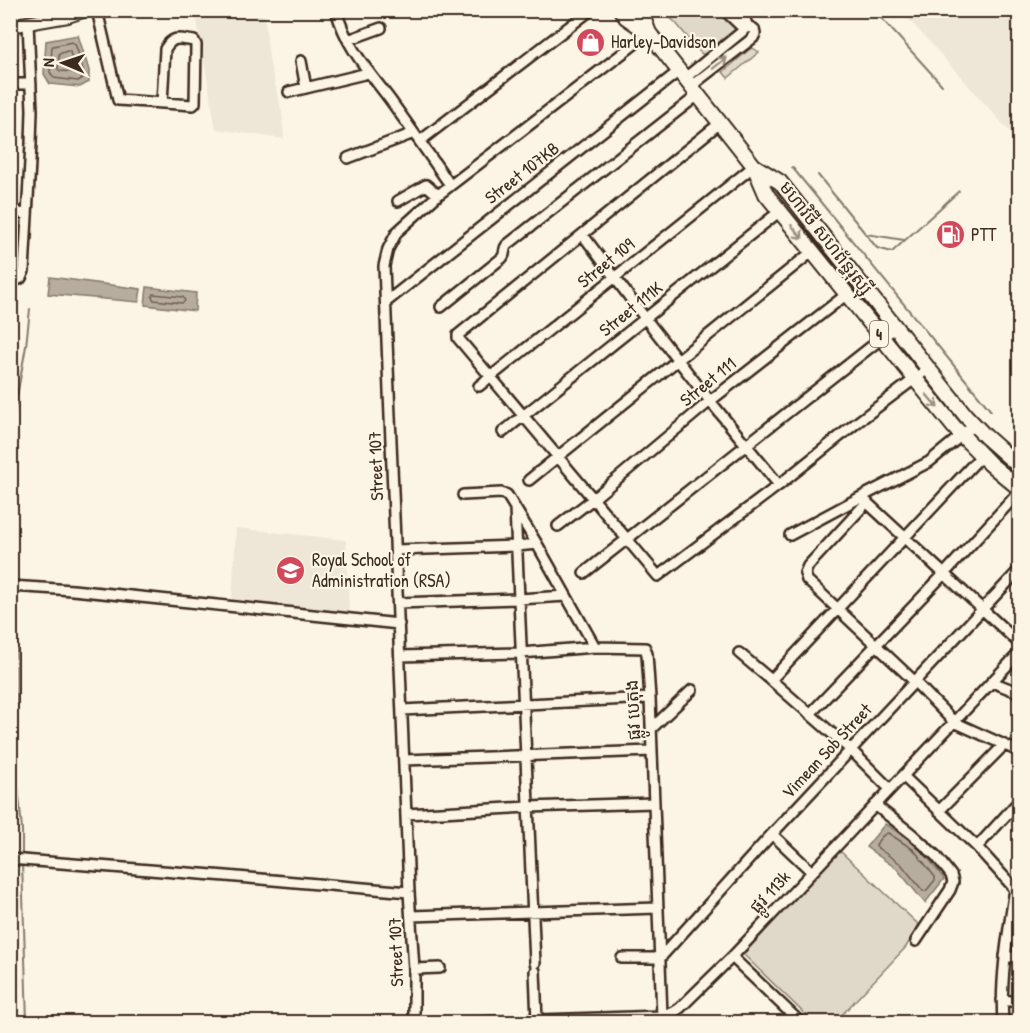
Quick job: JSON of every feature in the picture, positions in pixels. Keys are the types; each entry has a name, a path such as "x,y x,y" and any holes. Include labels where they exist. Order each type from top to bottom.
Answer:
{"highway":[{"name":"មហាវិថី សហព័ន្ធរុស្ស៊ី","path":"621,10 626,17 649,33 754,166 766,194 962,436 1020,490"},
{"name":"មហាវិថី សហព័ន្ធរុស្ស៊ី","path":"640,10 649,33"},
{"name":"មហាវិថី សហព័ន្ធរុស្ស៊ី","path":"754,166 780,182 974,425 1020,467"}],"main road":[{"path":"10,26 28,23 44,15 68,16 86,10"}],"street":[{"path":"97,10 118,100 162,103 193,105 195,103 196,45 194,41 174,39 165,49 162,103"},
{"path":"336,10 353,51 450,185"},
{"path":"348,158 417,137 591,10"},
{"path":"724,10 745,29"},
{"path":"688,82 749,40 744,37 744,17 739,10"},
{"path":"10,279 21,278 24,271 31,144 28,23"},
{"path":"348,40 381,27"},
{"path":"441,307 504,256 507,245 745,29"},
{"name":"Street 107","path":"414,1023 414,969 384,266 388,249 397,232 450,185 649,33"},
{"path":"301,61 306,88"},
{"path":"289,92 368,73"},
{"name":"Street 107KB","path":"386,302 688,82"},
{"path":"10,84 31,84"},
{"path":"720,123 459,334 458,338 627,540 658,576 779,485 914,378 929,369"},
{"name":"Street 109","path":"479,386 754,166"},
{"path":"398,201 426,185 438,195"},
{"path":"10,210 27,215"},
{"name":"Street 111K","path":"503,432 780,211"},
{"path":"583,235 710,401 779,485"},
{"path":"529,480 813,251"},
{"name":"Street 111","path":"558,526 710,401 847,294"},
{"path":"584,573 896,327"},
{"path":"790,536 864,499 929,462 974,425"},
{"path":"771,680 981,456"},
{"path":"810,714 944,574 1020,490"},
{"path":"463,495 501,493 507,495 595,646"},
{"path":"864,499 1020,645"},
{"path":"864,499 808,566 805,573 807,580 954,722 1020,752"},
{"path":"515,508 537,1022"},
{"path":"396,550 537,544"},
{"name":"Vimean Sob Street","path":"660,958 772,834 1020,569"},
{"path":"10,586 93,592 399,624"},
{"path":"398,603 519,600 566,596"},
{"name":"ផ្លូវ បេតុង","path":"400,656 521,653 595,646 645,648 650,698 662,1016"},
{"name":"ផ្លូវ 113k","path":"482,1023 617,1020 662,1016 674,1012 687,1003 732,957 1020,652"},
{"path":"739,653 851,750 890,789"},
{"path":"992,682 1020,693"},
{"path":"651,729 692,690"},
{"path":"402,710 650,698"},
{"path":"939,811 1004,745"},
{"path":"404,760 652,751"},
{"path":"903,776 976,847 1017,891 1005,956 1003,1023"},
{"path":"976,847 1020,800"},
{"path":"406,814 654,803"},
{"path":"875,805 936,856 952,878 953,885 916,941"},
{"path":"772,834 812,872"},
{"path":"10,859 409,892"},
{"path":"411,916 658,908"},
{"path":"1005,956 1020,958"},
{"path":"732,957 800,1023"},
{"path":"622,958 660,958"},
{"path":"414,969 440,968"},
{"path":"1002,1000 1020,1002"}],"shaded area":[{"path":"195,11 264,11 269,59 282,113 284,139 216,129"},
{"path":"662,11 688,18 720,14 736,28 731,37 722,45 702,54 676,23"},
{"path":"901,11 1019,11 1019,142 952,67"},
{"path":"753,48 759,52 728,78 723,72"},
{"name":"Royal School of Administration (RSA)","path":"236,528 346,540 349,612 232,600"},
{"path":"840,851 919,925 906,947 835,1022 813,1022 743,954"}],"water":[{"path":"78,35 89,70 89,82 80,87 50,84 44,74 46,41"},
{"path":"50,277 141,289 139,302 48,294"},
{"path":"147,287 196,293 195,311 145,305"},
{"path":"885,824 918,845 944,879 925,903 897,869 866,847"}],"waterway":[{"path":"874,10 942,85"},
{"path":"792,167 991,411"},
{"path":"818,175 877,248 892,252 959,191"},
{"path":"866,234 904,240"},
{"path":"10,436 26,346 30,309"},
{"path":"16,590 17,773 22,857"},
{"path":"22,863 27,1022"}],"place":[{"name":"Harley-Davidson","path":"590,42"},
{"name":"PTT","path":"950,235"},
{"name":"Royal School of Administration (RSA)","path":"291,570"}]}
